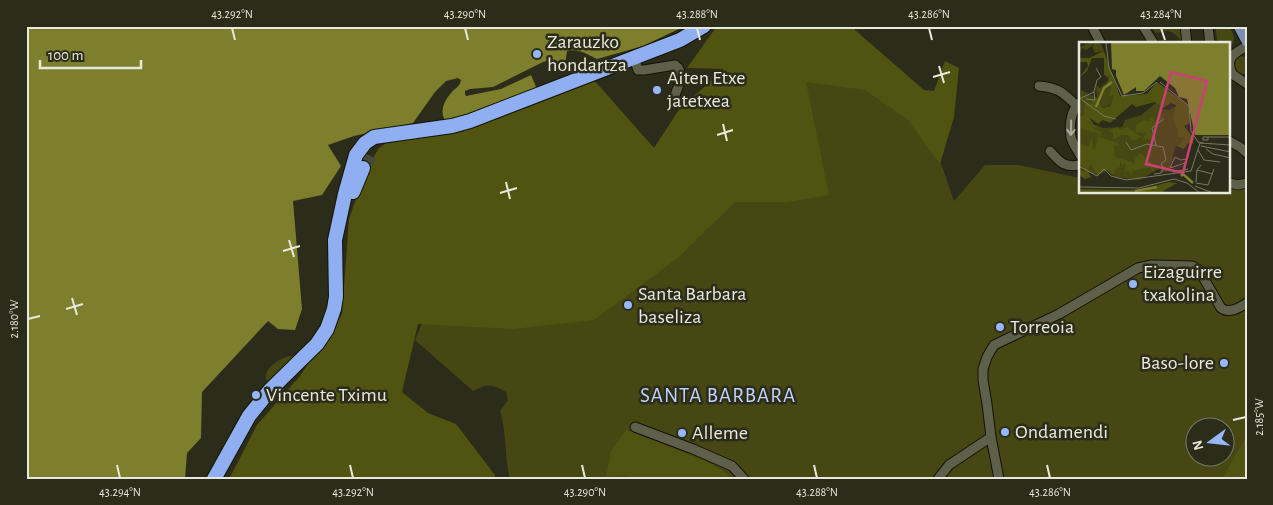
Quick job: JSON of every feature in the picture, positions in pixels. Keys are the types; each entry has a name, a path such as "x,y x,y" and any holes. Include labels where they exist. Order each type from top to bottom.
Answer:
{"highway":[{"path":"214,479 249,416 270,390 316,344 327,329 334,309 336,289 334,240 354,161 358,150 365,143 374,137 452,126 470,121 680,40 704,26"},
{"path":"372,150 379,140 391,134"},
{"path":"338,225 363,168"}],"main road":[{"path":"1239,26 1247,40"}],"street":[{"path":"1092,26 1100,42"},
{"path":"1142,26 1153,42"},
{"path":"1185,26 1187,42"},
{"path":"1208,26 1210,42"},
{"path":"1245,80 1231,73 1230,59 1231,55 1247,46"},
{"path":"634,58 638,70 675,65 679,68 680,80 675,95"},
{"path":"1039,86 1061,92 1078,104 1072,114 1070,126 1071,138 1079,153"},
{"path":"1230,142 1247,153"},
{"path":"1050,151 1062,164 1079,165"},
{"path":"1230,183 1238,185 1247,183"},
{"path":"999,479 983,380 983,369 994,346 1059,314 1138,268 1152,265 1192,266 1199,270 1220,308 1224,311 1231,311 1247,303"},
{"path":"635,427 732,466 744,479"},
{"path":"938,479 949,465 991,437"}],"shaded area":[{"path":"26,26 685,26 643,46 597,59 579,51 567,51 565,65 551,60 543,62 493,87 470,89 465,91 465,94 466,96 501,89 531,75 537,89 467,116 445,120 443,109 445,102 461,80 458,78 446,81 435,92 413,123 354,136 328,145 341,166 322,195 293,201 302,309 295,330 278,329 268,321 202,392 201,438 187,453 185,479 26,479"},
{"path":"717,26 855,26 855,30 924,90 934,91 945,61 959,68 954,117 940,164 907,119 865,90 806,82 829,195 787,202 735,202 679,257 594,320 514,329 418,324 402,392 428,413 456,424 495,475 495,479 229,479 257,425 300,376 342,314 349,219 366,170 379,148 392,139 463,131 594,80 654,148 678,111 724,69 687,68"},
{"path":"1151,26 1182,26 1185,42 1181,42 1172,32 1156,33"},
{"path":"1215,26 1229,26 1234,40 1232,45 1230,46 1230,42 1218,42"},
{"path":"1242,56 1247,58 1247,73 1240,75 1235,72 1233,63"},
{"path":"799,77 852,80 905,116 937,157 954,201 985,165 1019,165 1079,178 1079,194 1230,194 1230,185 1247,186 1247,479 510,479 500,411 508,400 506,392 497,387 490,386 473,391 415,340 428,309 630,151 704,139"},
{"path":"289,356 295,357 267,382 266,373 272,365"},
{"path":"626,430 706,461 729,475 730,479 630,479 628,476 606,477 611,451"},
{"path":"1247,435 1247,479 1222,479 1228,468 1236,468 1236,454"}],"tunnel":[{"path":"363,168 372,150"}],"place":[{"name":"Zarauzko hondartza","path":"537,54"},
{"name":"Aiten Etxe jatetxea","path":"657,90"},
{"name":"Eizaguirre txakolina","path":"1133,284"},
{"name":"Santa Barbara baseliza","path":"628,305"},
{"name":"Torreoia","path":"1000,327"},
{"name":"Baso-lore","path":"1224,363"},
{"name":"Vincente Tximu","path":"256,395"},
{"name":"Ondamendi","path":"1005,432"},
{"name":"Alleme","path":"682,433"}],"district":[{"name":"SANTA BARBARA","path":"718,395"}]}
